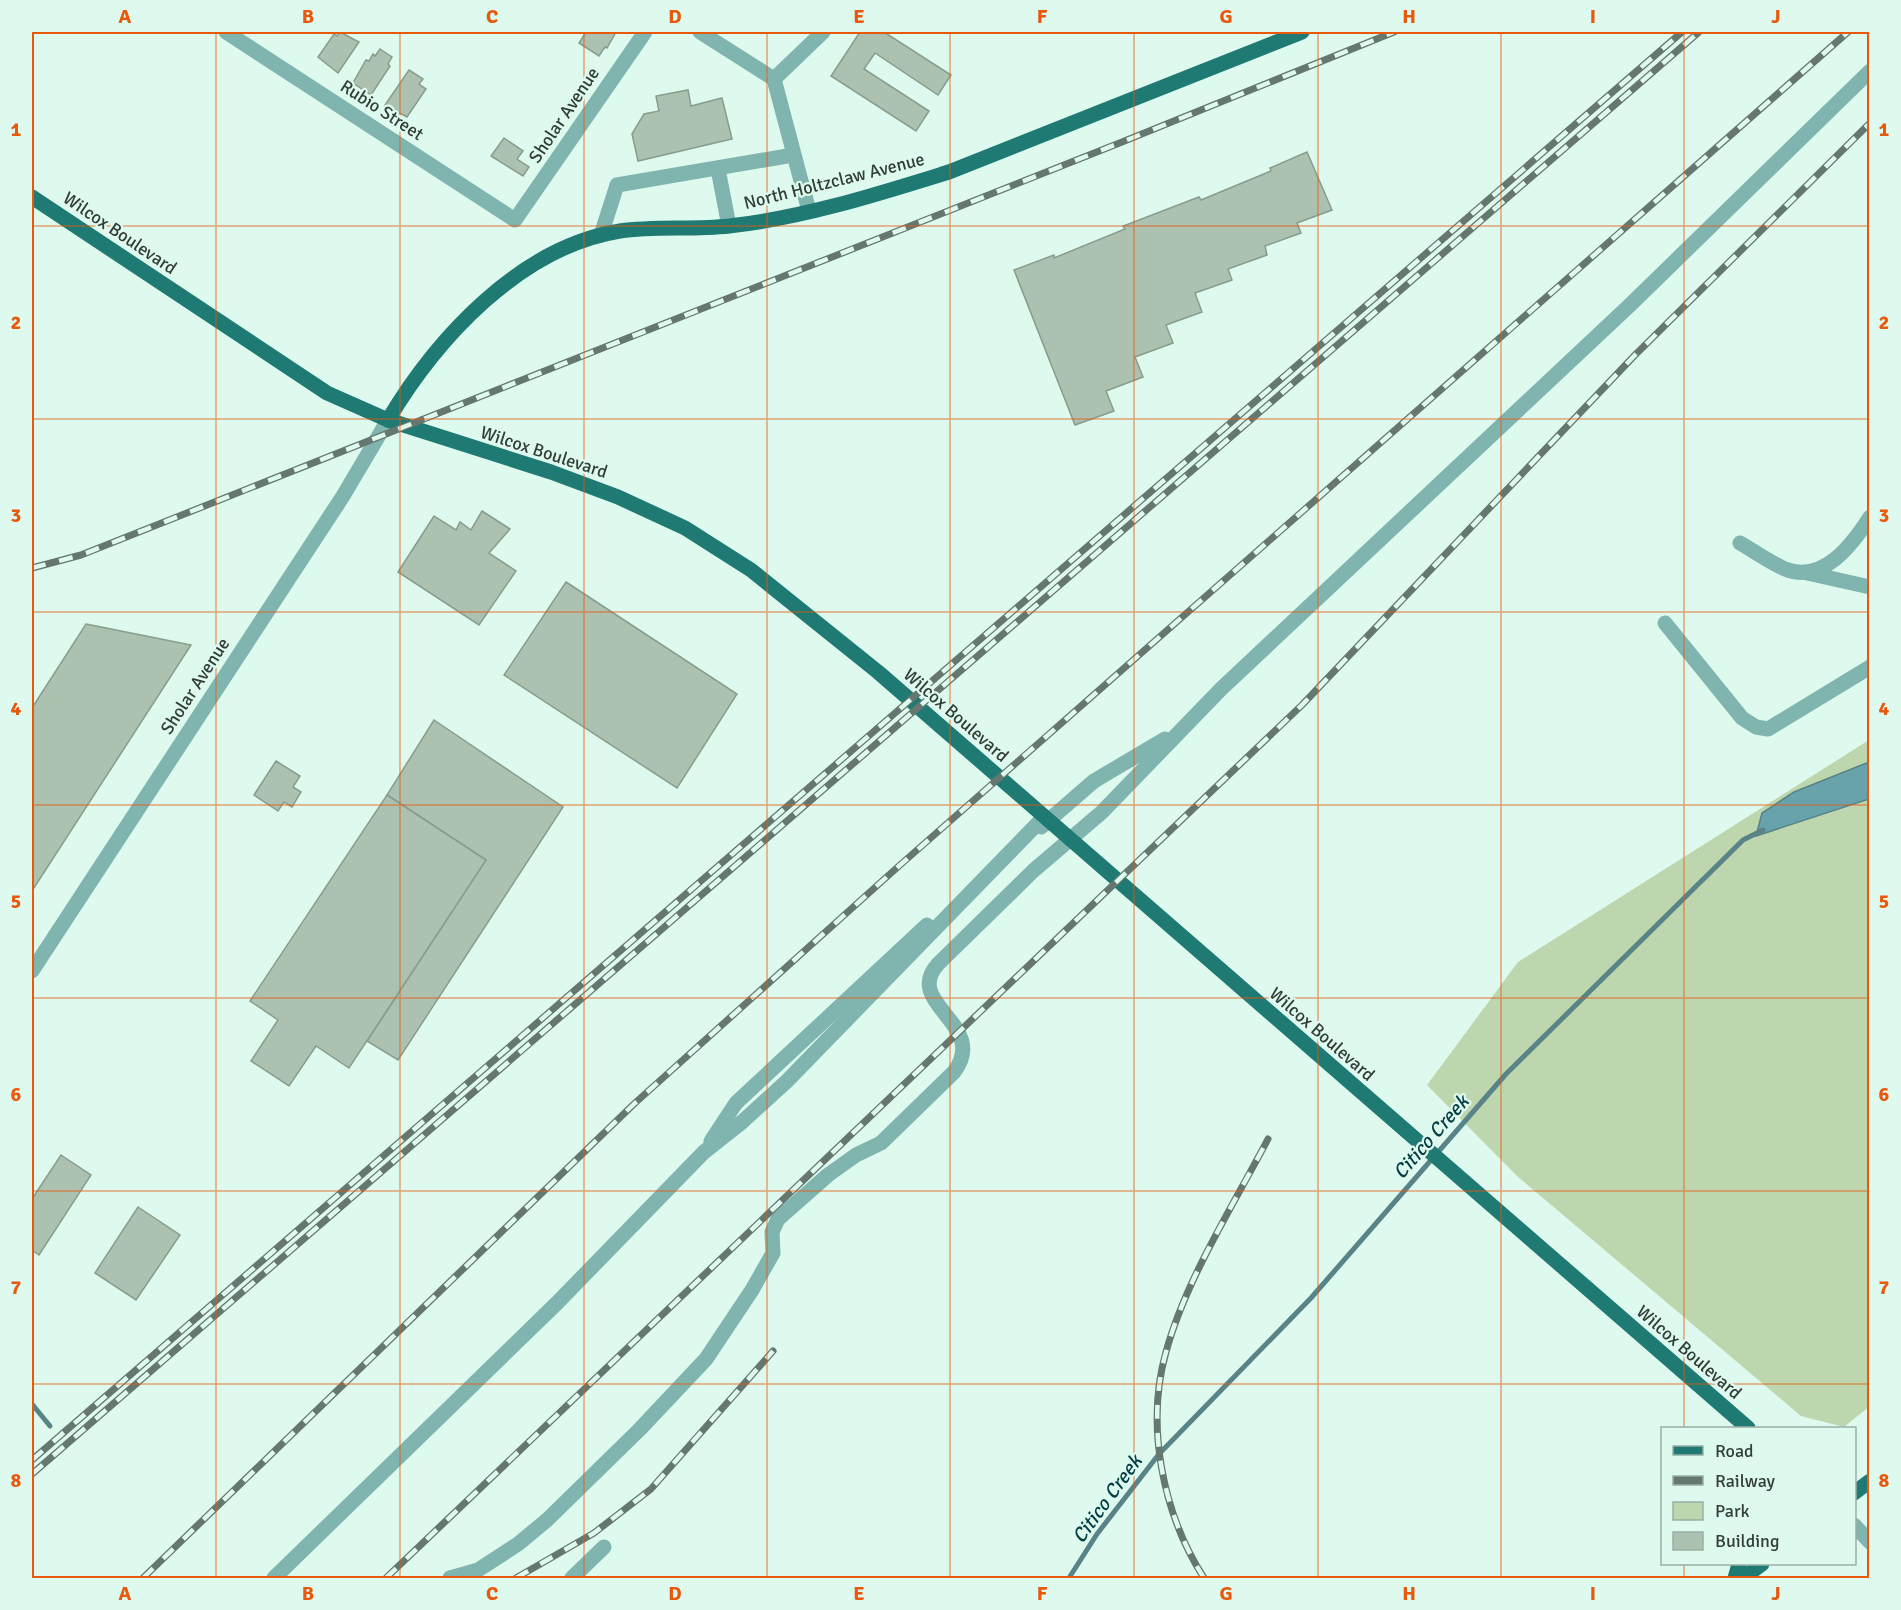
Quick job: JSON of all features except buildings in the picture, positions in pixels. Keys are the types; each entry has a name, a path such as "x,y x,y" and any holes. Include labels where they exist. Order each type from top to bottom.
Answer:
{"main road":[{"name":"North Holtzclaw Avenue","path":"388,420 422,367 442,342 488,298 553,255 601,235 641,229 729,226 809,211 949,172 1302,32"},
{"name":"Wilcox Boulevard","path":"32,197 327,393 388,420 551,472 618,497 685,528 751,570 878,672 1745,1427"},
{"path":"1856,1491 1869,1481"},
{"path":"1743,1578 1759,1565"}],"street":[{"name":"Rubio Street","path":"226,32 515,220"},
{"name":"Sholar Avenue","path":"515,220 645,32"},
{"path":"700,32 774,79 809,211"},
{"path":"774,79 824,32"},
{"path":"450,1578 478,1570 518,1544 547,1520 640,1429 706,1359 745,1300 773,1253 772,1232 778,1219 837,1169 881,1143 954,1072 963,1060 964,1047 959,1033 933,998 928,985 929,974 1033,871 1102,812 1221,688 1756,185 1869,71"},
{"path":"601,235 617,185 793,155"},
{"path":"718,169 729,226"},
{"name":"Sholar Avenue","path":"32,971 343,496 388,420"},
{"path":"1807,573 1841,555 1869,517"},
{"path":"1740,543 1786,569 1869,586"},
{"path":"1665,623 1742,718 1756,727 1768,729 1869,667"},
{"path":"704,1152 736,1103 890,957 1095,782 1187,724"},
{"path":"274,1578 557,1303 704,1152 742,1122 787,1081 1044,817"},
{"path":"1856,1527 1869,1542"},
{"path":"572,1578 604,1547"}],"green space":[{"path":"1869,740 1870,1406 1844,1427 1801,1416 1517,1176 1427,1085 1518,962"}],"water":[{"path":"1869,762 1869,799 1756,836 1762,813 1794,792"}],"waterway":[{"name":"Citico Creek","path":"1069,1578 1097,1534 1159,1454 1311,1298 1506,1074 1743,840 1763,830"},
{"path":"32,1404 50,1426"}],"railway":[{"path":"32,568 81,555 1394,32"},
{"path":"32,1460 1682,32"},
{"path":"32,1474 1699,32"},
{"path":"143,1578 635,1103 900,865 1848,32"},
{"path":"386,1578 1302,705 1635,355 1870,123"},
{"path":"1204,1578 1190,1553 1168,1498 1158,1439 1157,1410 1160,1380 1166,1352 1185,1297 1211,1243 1268,1139"},
{"path":"516,1578 594,1533 651,1489 773,1351"}]}
